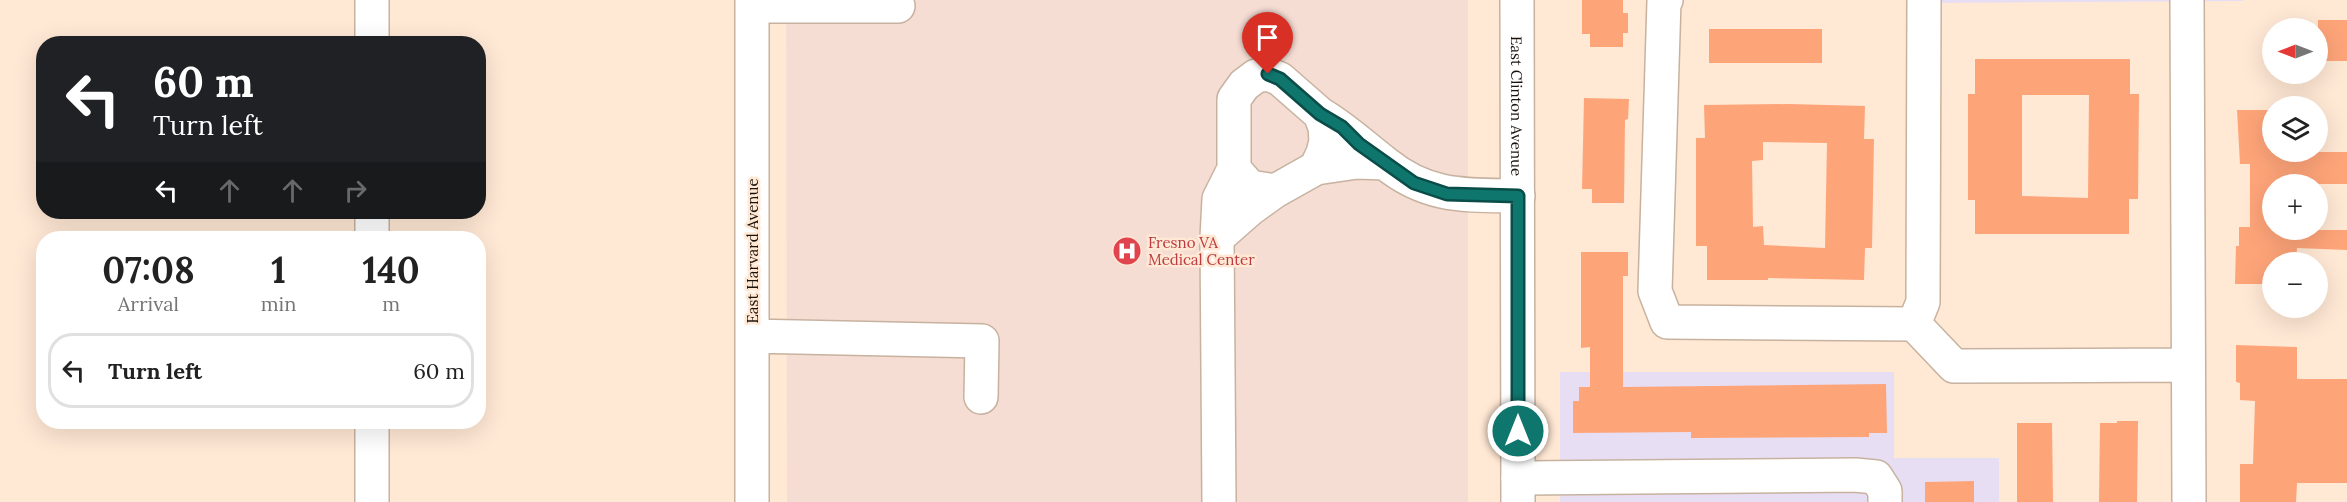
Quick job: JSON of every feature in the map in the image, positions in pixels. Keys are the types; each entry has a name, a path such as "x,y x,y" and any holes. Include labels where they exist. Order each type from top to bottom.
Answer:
{"street":[{"path":"372,0 372,36"},
{"name":"East Clinton Avenue","path":"1517,0 1518,490"},
{"path":"1666,0 1664,1 1655,291 1667,322 1914,324 1954,366 2188,365"},
{"path":"1914,324 1923,302 1924,0"},
{"path":"2187,0 2189,502"},
{"path":"752,3 898,6"},
{"name":"East Harvard Avenue","path":"752,3 752,502"},
{"path":"1219,502 1217,238 1219,198 1234,169 1234,99 1244,85 1256,76 1268,74 1280,79 1320,114 1342,127 1359,144 1406,179 1430,189 1463,195 1518,196"},
{"path":"1316,168 1326,141 1325,127 1320,114"},
{"path":"1217,238 1275,191 1316,168 1357,162 1385,163"},
{"path":"1234,169 1250,187 1275,191"},
{"path":"752,336 982,341 981,397"},
{"path":"372,429 372,502"},
{"path":"1518,490 1744,489 1855,475 1876,477 1885,491 1885,502"}],"shaded area":[{"name":"Fresno VA Medical Center","path":"786,0 1468,0 1468,502 787,502"},
{"path":"1936,0 2243,0 2243,1 1936,3"},
{"path":"1560,372 1894,372 1894,458 1999,458 1999,502 1560,502"}],"building":[{"path":"1582,0 1623,0 1623,13 1628,13 1628,33 1623,33 1623,47 1590,47 1590,34 1582,34"},
{"path":"2328,20 2347,20 2347,61 2328,61"},
{"path":"1709,29 1822,29 1822,63 1709,63"},
{"path":"1975,59 2130,59 2130,94 2139,94 2138,199 2129,199 2129,234 1975,234 1975,200 1968,200 1968,94 1975,94","holes":["2022,95 2089,95 2088,198 2022,196"]},
{"path":"1584,98 1629,99 1628,119 1625,120 1624,203 1592,203 1592,189 1582,189"},
{"path":"1704,105 1865,106 1864,139 1874,139 1872,248 1865,248 1864,280 1768,278 1768,280 1707,280 1707,246 1696,246 1696,138 1705,138","holes":["1763,142 1827,143 1825,248 1764,245 1763,226 1753,227 1752,161 1763,160"]},
{"path":"2237,110 2262,110 2262,162 2328,162 2328,152 2347,152 2347,184 2328,184 2328,174 2262,174 2262,240 2328,240 2328,230 2347,230 2347,250 2297,248 2297,252 2262,252 2262,284 2235,284 2239,227 2250,227 2250,164 2240,164"},
{"path":"1581,252 1628,252 1628,276 1623,276 1623,387 1886,384 1887,433 1869,433 1869,437 1691,438 1691,432 1573,433 1573,401 1579,401 1579,387 1590,387 1590,347 1581,348"},
{"path":"2236,345 2297,347 2297,379 2347,379 2347,483 2297,483 2296,502 2240,502 2240,464 2253,464 2255,401 2240,400 2240,383 2236,382"},
{"path":"2117,421 2138,421 2137,502 2099,502 2100,423 2117,423"},
{"path":"2017,423 2052,423 2053,502 2017,502"},
{"path":"1974,481 1974,502 1925,502 1925,482"}],"place":[{"name":"Fresno VA Medical Center","path":"1127,251"}],"route":[{"path":"1268,74 1280,79 1320,114 1342,127 1359,144 1414,183 1447,194 1518,196 1518,431"}]}
